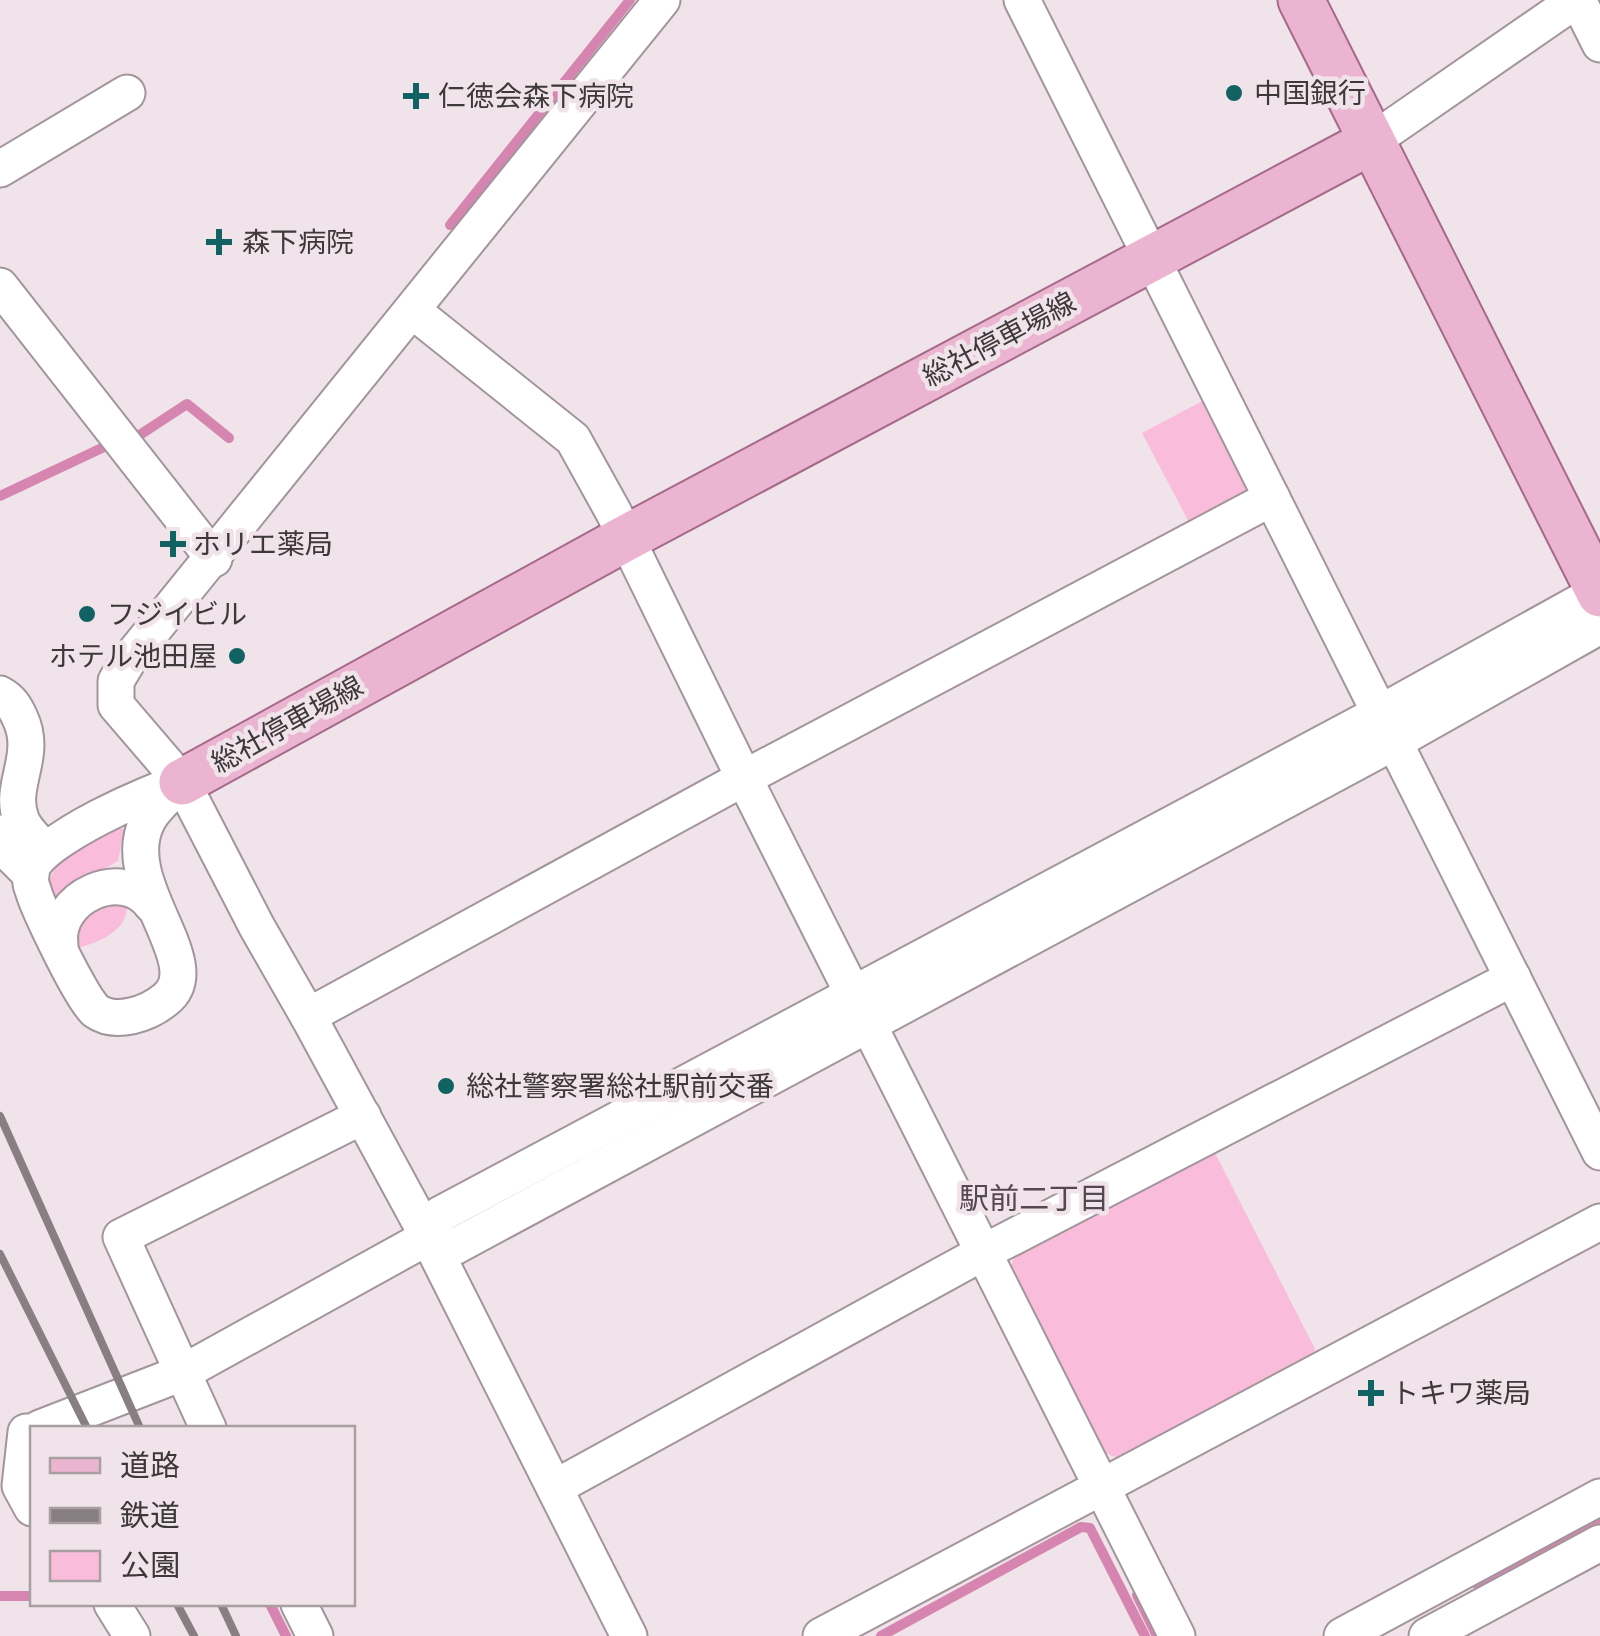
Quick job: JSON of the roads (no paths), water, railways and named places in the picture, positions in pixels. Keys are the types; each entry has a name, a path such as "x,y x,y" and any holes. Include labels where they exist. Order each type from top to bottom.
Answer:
{"main road":[{"path":"1301,0 1600,592"},
{"name":"総社停車場線","path":"182,782 626,538 1372,141"}],"street":[{"path":"629,1636 428,1237 182,782 123,716 114,693 128,661 662,0"},
{"path":"1022,0 1154,256 1600,1152"},
{"path":"1372,141 1577,0 1600,44"},
{"path":"0,169 127,94"},
{"path":"0,286 214,559"},
{"path":"414,311 573,439 1177,1636"},
{"path":"308,1016 744,778 1272,498"},
{"path":"1387,728 1600,592"},
{"path":"49,1426 182,1373 428,1237 440,1215 861,1009 1387,728 1600,626"},
{"path":"0,694 12,704 27,735 18,802 38,862 34,894 88,1004 110,1018 134,1015 165,1001 180,976 176,952 152,905 132,887 109,886 67,911 60,922 60,945"},
{"path":"38,862 133,800 182,782"},
{"path":"152,905 141,871 143,833 152,814 182,782"},
{"path":"0,833 6,846 38,862"},
{"path":"556,1487 984,1252 1513,978"},
{"path":"207,1426 120,1237 363,1116"},
{"path":"822,1636 1600,1222"},
{"path":"20,1434 20,1486 30,1504"},
{"path":"1342,1636 1600,1497"},
{"path":"1427,1636 1600,1543"},
{"path":"113,1606 132,1636"},
{"path":"300,1606 315,1636"}],"waterway":[{"path":"450,225 630,0"},
{"path":"0,496 104,447 135,438 187,404 229,438"},
{"path":"1476,1584 1600,1518"},
{"path":"881,1636 1081,1527 1090,1528 1145,1636"},
{"path":"1137,1595 1157,1636"},
{"path":"0,1596 30,1596"},
{"path":"271,1606 286,1636"}],"railway":[{"path":"0,1116 139,1426"},
{"path":"0,1254 86,1426"},
{"path":"178,1606 194,1636"},
{"path":"222,1606 236,1636"}],"place":[{"name":"中国銀行","path":"1234,93"},
{"name":"仁徳会森下病院","path":"416,96"},
{"name":"森下病院","path":"219,242"},
{"name":"ホリエ薬局","path":"173,544"},
{"name":"フジイビル","path":"87,614"},
{"name":"ホテル池田屋","path":"237,656"},
{"name":"総社警察署総社駅前交番","path":"446,1086"},
{"name":"トキワ薬局","path":"1371,1393"}],"district":[{"name":"駅前二丁目","path":"1034,1199"}]}
